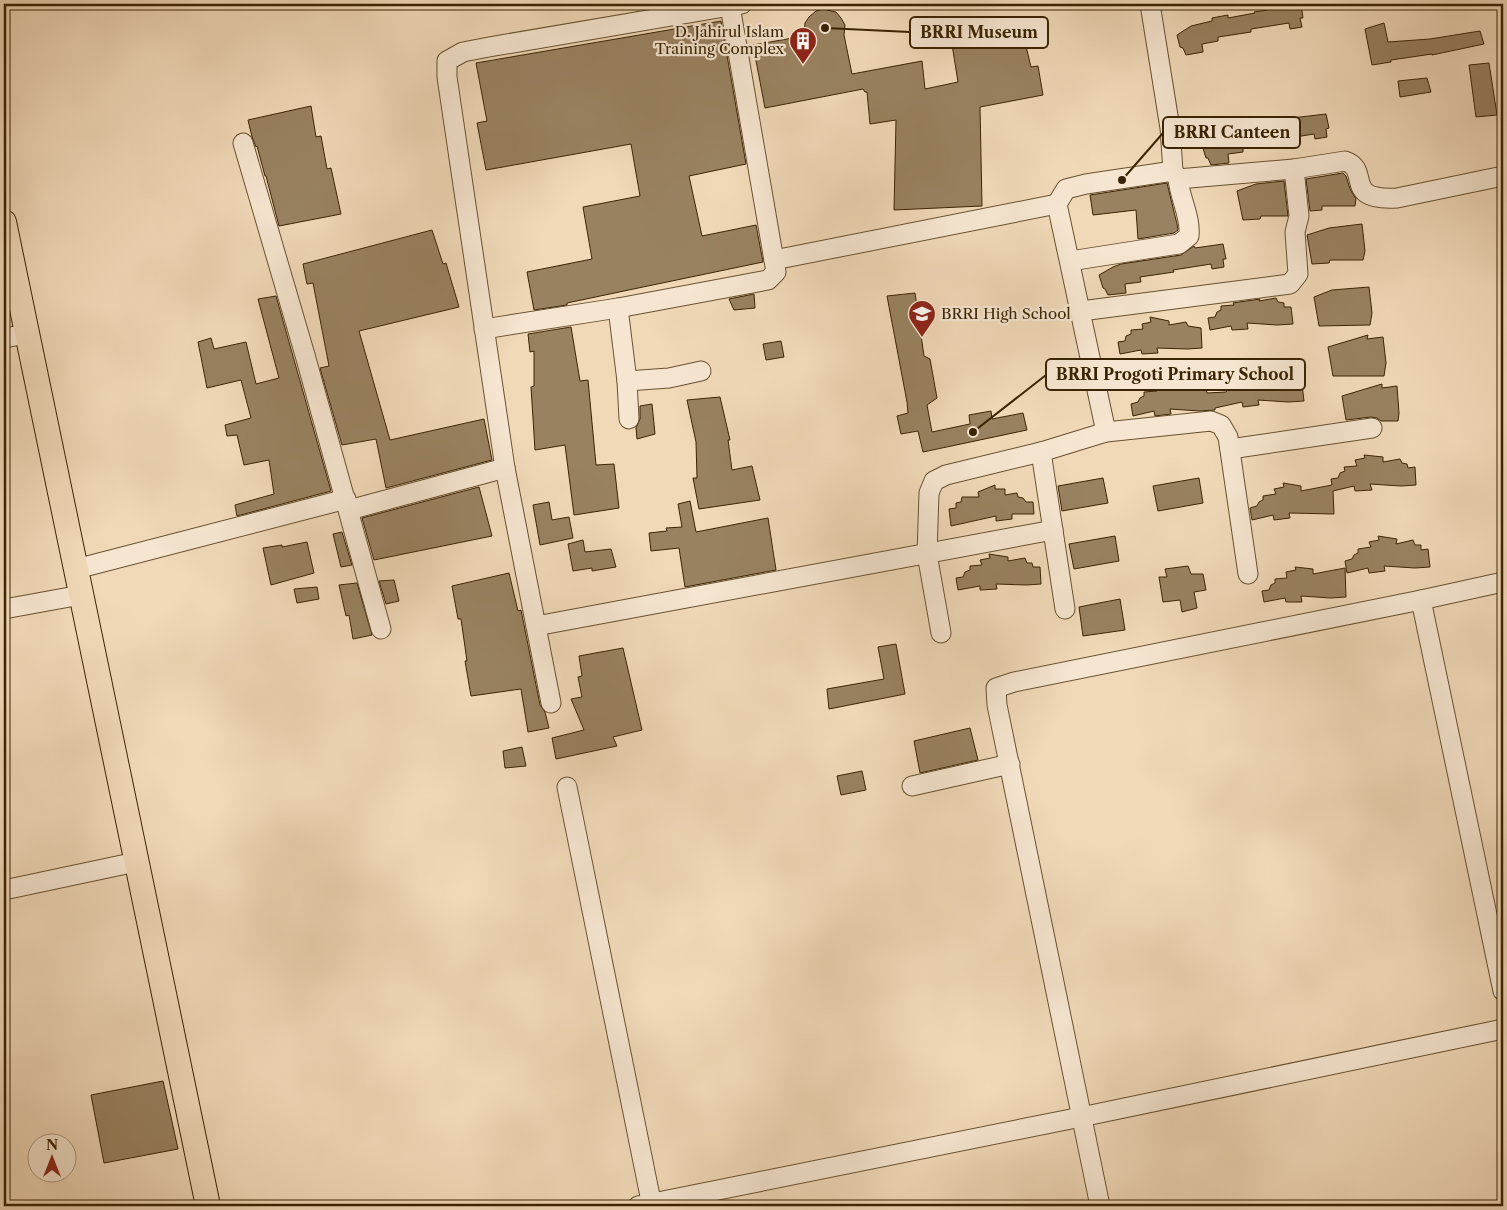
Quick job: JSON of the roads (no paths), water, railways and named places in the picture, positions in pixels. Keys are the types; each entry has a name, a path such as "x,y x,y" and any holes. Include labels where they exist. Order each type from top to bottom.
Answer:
{"main road":[{"path":"4,222 208,1206"}],"street":[{"path":"1070,261 1179,244 1189,236 1190,228 1179,194 1150,4"},
{"path":"484,329 618,308 768,280 776,272 736,5 683,9 489,46 463,52 447,61 447,77 484,329 505,468 551,703"},
{"path":"243,143 381,629"},
{"path":"1106,432 1057,204 1066,190 1086,184 1176,175 1294,169 1345,161 1351,163 1356,169 1363,190 1369,196 1380,199 1397,198 1503,176"},
{"path":"1080,311 1290,284 1298,274 1295,232 1300,216 1294,169"},
{"path":"774,260 1057,204"},
{"path":"618,308 627,380 629,419"},
{"path":"4,338 27,334"},
{"path":"627,380 669,378 701,371"},
{"path":"941,633 927,554 929,492 934,481 946,475 1041,452 1106,432 1210,421 1221,425 1228,436 1248,574"},
{"path":"1230,448 1372,428"},
{"path":"1041,452 1065,609"},
{"path":"76,569 505,468"},
{"path":"536,626 1053,530"},
{"path":"1100,1206 997,705 996,688 1014,682 1503,582"},
{"path":"4,609 81,595"},
{"path":"1421,600 1503,991"},
{"path":"912,786 1010,764"},
{"path":"567,787 647,1205 1503,1029"},
{"path":"4,890 136,862"}],"place":[{"name":"BRRI Museum","path":"825,28"},
{"name":"D. Jahirul Islam Training Complex","path":"803,65"},
{"name":"BRRI Canteen","path":"1122,180"},
{"name":"BRRI High School","path":"922,338"},
{"name":"BRRI Progoti Primary School","path":"973,432"}]}
